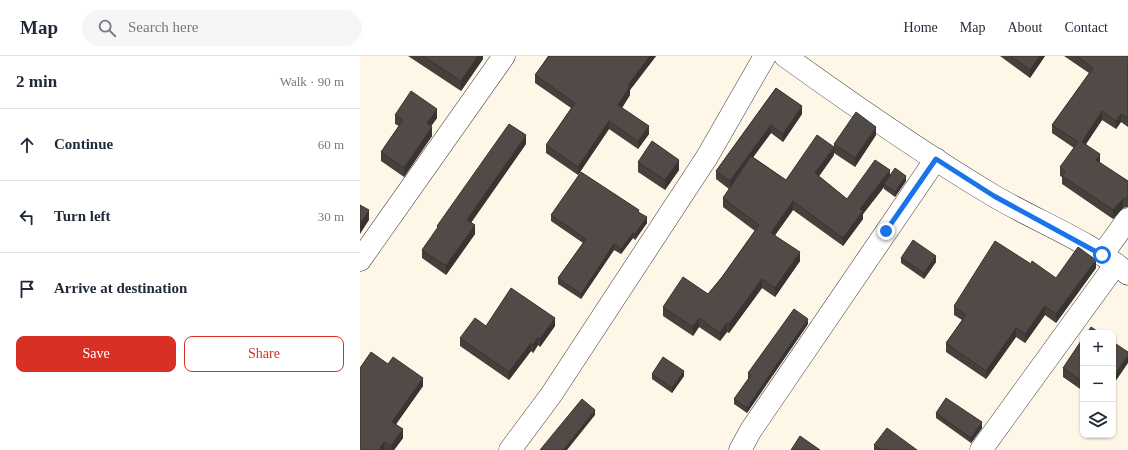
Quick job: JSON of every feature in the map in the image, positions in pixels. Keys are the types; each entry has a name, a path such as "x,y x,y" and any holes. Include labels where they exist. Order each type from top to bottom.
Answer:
{"street":[{"path":"360,260 504,56"},
{"path":"510,450 551,395 707,157 765,56"},
{"path":"785,56 856,107 994,196 1115,264"},
{"path":"740,450 756,423 936,159"},
{"path":"981,450 1115,264 1128,219"}],"building":[{"path":"423,56 478,56 461,81"},
{"path":"549,56 650,56 628,85 630,86 618,105 649,126 638,141 609,121 578,167 546,145 575,103 535,75"},
{"path":"1011,56 1040,56 1030,70"},
{"path":"1076,56 1128,56 1128,118 1121,114 1116,121 1102,111 1082,142 1100,154 1096,160 1128,181 1128,198 1123,199 1113,210 1062,176 1065,171 1060,167 1078,142 1052,125 1093,68"},
{"path":"776,88 802,106 783,134 771,125 730,181 716,171"},
{"path":"411,91 437,109 427,123 432,127 404,168 381,152 403,120 395,115"},
{"path":"856,112 876,127 855,158 834,144"},
{"path":"509,124 526,135 467,220 475,225 446,266 422,250 438,227 437,226"},
{"path":"817,135 834,147 815,173 847,199 875,160 890,170 860,209 863,211 843,238 793,201 771,233 800,252 775,288 762,279 729,324 727,323 720,333 699,318 693,327 663,307 683,277 708,294 759,225 723,198 751,156 786,180"},
{"path":"652,141 679,160 665,180 638,162"},
{"path":"895,168 906,176 895,192 884,184"},
{"path":"581,172 639,210 638,212 647,217 635,234 633,233 621,249 614,244 581,294 558,278 586,239 551,215"},
{"path":"360,205 369,210 360,224"},
{"path":"913,240 936,256 924,273 901,258"},
{"path":"995,241 1031,264 1032,261 1056,278 1078,247 1096,260 1056,314 1045,306 1025,334 1016,328 986,371 946,343 966,315 954,306"},
{"path":"511,288 555,318 540,339 538,337 533,345 531,343 509,372 460,338 475,318 486,326"},
{"path":"794,309 808,319 747,408 734,399 751,375 748,373"},
{"path":"1080,342 1080,380 1063,368"},
{"path":"1116,344 1128,352 1128,355 1116,373"},
{"path":"371,352 388,364 393,357 423,378 392,422 403,429 391,446 384,442 379,450 360,450 360,368"},
{"path":"663,357 684,371 672,388 652,374"},
{"path":"946,398 982,422 971,438 936,413"},
{"path":"582,399 595,410 563,450 540,450"},
{"path":"887,428 917,450 882,450 874,445"},
{"path":"800,436 820,450 791,450"}],"route":[{"path":"886,231 936,159 994,196 1102,255"}]}
